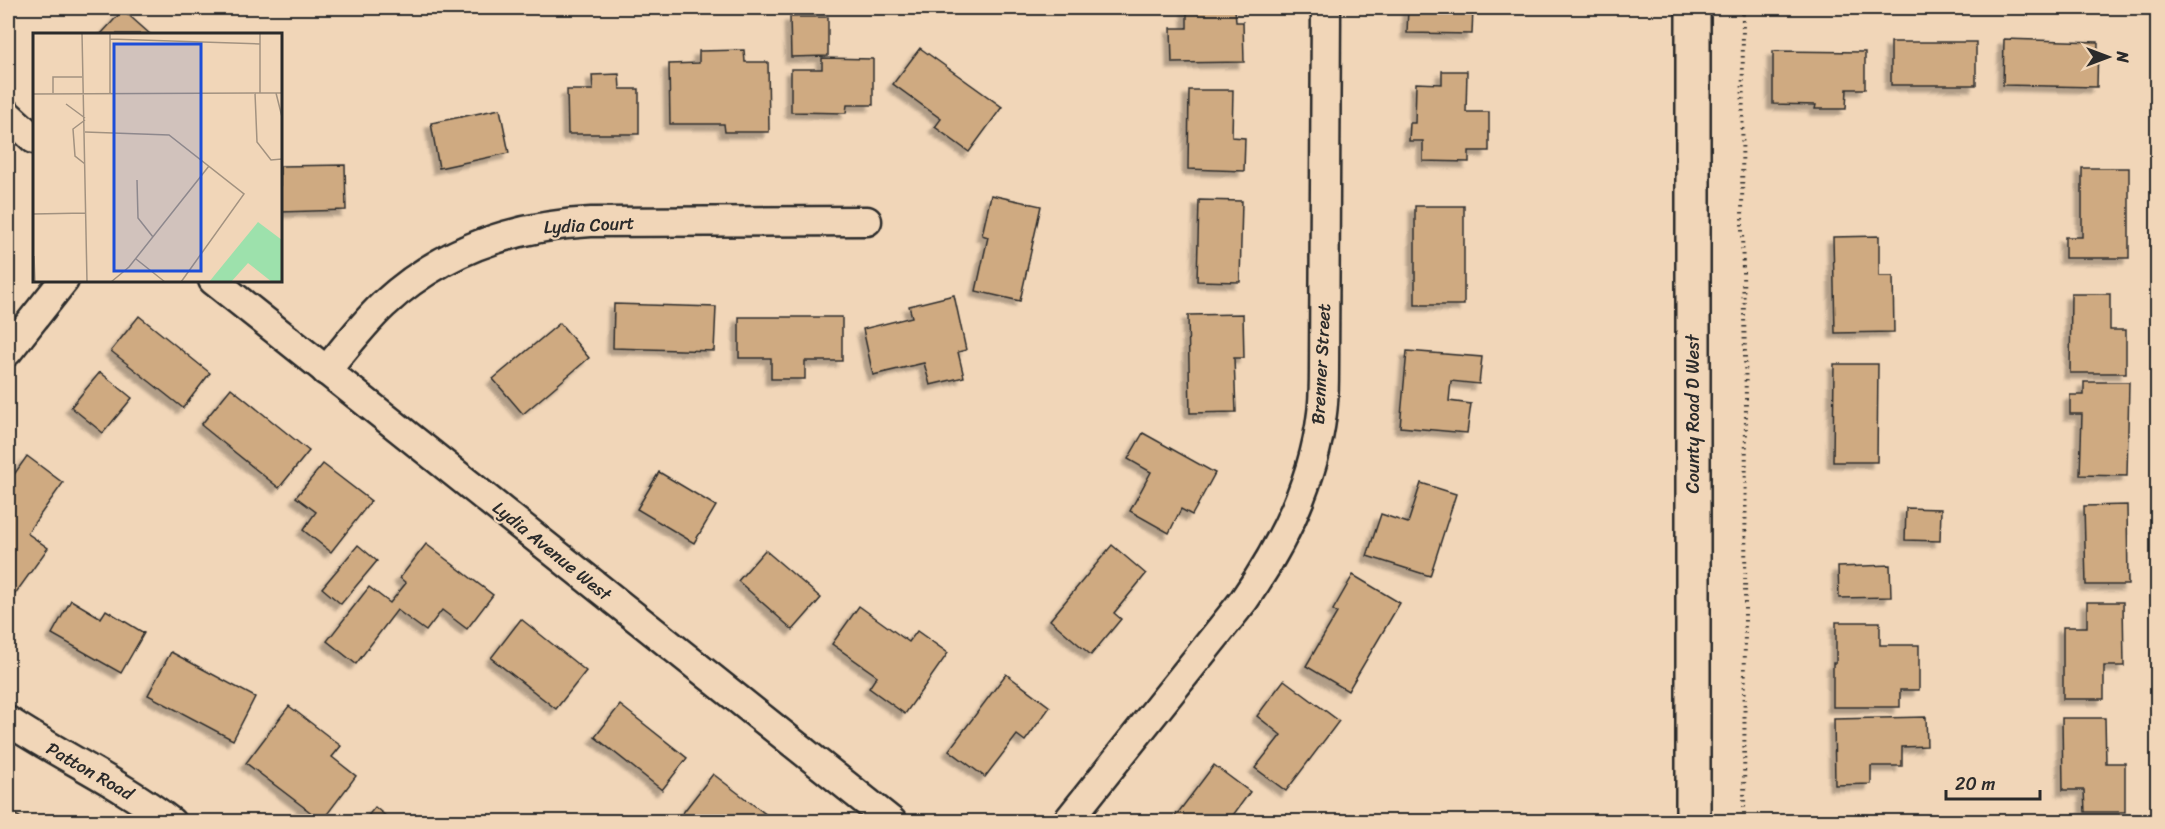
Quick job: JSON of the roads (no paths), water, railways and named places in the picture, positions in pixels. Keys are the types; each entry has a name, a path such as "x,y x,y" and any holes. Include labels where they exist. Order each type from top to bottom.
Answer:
{"main road":[{"name":"County Road D West","path":"1693,8 1693,822"}],"street":[{"name":"Brenner Street","path":"1067,822 1244,600 1266,569 1292,521 1311,468 1322,414 1324,367 1326,8"},
{"path":"8,115 33,138"},
{"name":"Lydia Court","path":"326,371 383,305 416,278 461,251 510,233 558,224 591,222 867,221"},
{"path":"8,351 62,282"},
{"name":"Lydia Avenue West","path":"215,282 891,822"},
{"name":"Patton Road","path":"8,721 106,778 171,822"}]}
